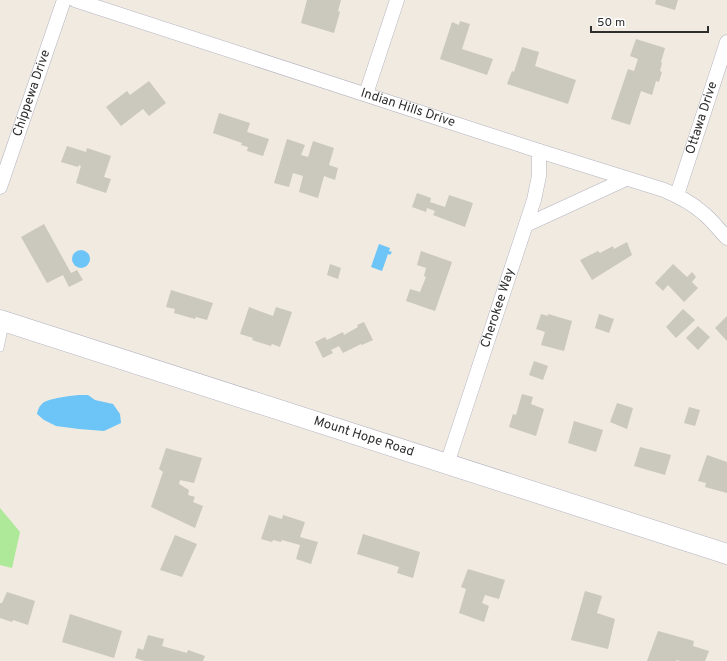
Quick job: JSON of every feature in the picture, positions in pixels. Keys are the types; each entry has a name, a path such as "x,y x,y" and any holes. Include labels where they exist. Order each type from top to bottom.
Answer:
{"street":[{"name":"Chippewa Drive","path":"0,187 64,0"},
{"name":"Indian Hills Drive","path":"75,0 366,94 539,152 664,190 691,203 704,213 727,238"},
{"path":"366,94 397,0"},
{"name":"Ottawa Drive","path":"677,195 727,42"},
{"name":"Cherokee Way","path":"447,464 534,200 537,188 539,152"},
{"path":"526,225 626,179"},
{"name":"Mount Hope Road","path":"3,320 727,554"}],"lane":[{"path":"0,348 3,320"}],"green space":[{"path":"0,508 20,532 12,568 0,565"}],"water":[{"path":"379,244 390,248 389,251 392,252 390,255 388,254 382,271 371,267"},
{"path":"81,250 87,253 90,259 87,265 81,268 75,265 72,259 75,253"},
{"path":"88,395 95,400 113,404 120,414 121,423 104,431 79,429 56,426 44,420 37,414 42,404 49,400"}],"building":[{"path":"307,0 341,0 338,11 340,12 334,33 301,23"},
{"path":"656,0 678,0 675,10 655,4"},
{"path":"460,21 470,24 462,49 493,59 487,75 440,59 452,22 459,25"},
{"path":"636,39 665,48 661,62 660,71 662,72 659,82 656,81 652,95 641,91 630,125 611,119 628,69 634,71 638,59 630,56"},
{"path":"522,47 539,52 535,66 576,80 568,104 507,84 512,71 514,72"},
{"path":"149,81 166,103 149,116 143,109 121,126 106,107 127,91 130,95"},
{"path":"219,113 250,123 247,132 269,139 263,156 247,151 248,147 241,145 242,143 213,133"},
{"path":"287,139 305,145 301,155 308,157 313,141 334,148 329,165 338,168 335,180 324,176 318,198 299,192 303,176 293,173 289,187 274,183"},
{"path":"67,146 86,152 87,148 111,156 104,177 111,179 106,193 76,183 81,166 79,165 78,167 61,162"},
{"path":"417,193 431,198 430,202 445,207 449,195 473,203 465,227 433,215 435,211 427,208 426,212 412,207"},
{"path":"44,224 71,273 77,270 83,280 69,287 63,275 47,283 21,237"},
{"path":"627,242 632,255 592,280 580,260 598,251 600,253 613,246 614,249"},
{"path":"421,251 452,262 435,311 406,301 410,289 420,292 426,277 424,276 426,268 417,265"},
{"path":"330,264 341,268 338,279 327,275"},
{"path":"673,264 687,277 692,272 696,277 692,282 698,288 684,302 668,285 663,291 655,283"},
{"path":"171,290 213,303 207,320 196,317 195,319 174,313 175,309 166,307"},
{"path":"249,307 273,316 276,307 292,312 280,347 272,344 271,346 252,340 253,338 240,334"},
{"path":"683,309 695,320 676,338 666,327"},
{"path":"541,314 548,316 548,314 572,321 564,351 541,345 545,332 536,329"},
{"path":"599,314 614,319 609,333 595,328"},
{"path":"727,316 727,341 715,328"},
{"path":"364,322 373,340 343,353 339,346 331,350 333,353 323,358 315,342 325,337 327,340 343,332 344,335 358,327 357,325"},
{"path":"698,326 710,337 698,350 686,338"},
{"path":"534,361 548,366 543,380 529,375"},
{"path":"522,394 533,397 531,404 544,409 536,436 509,427 513,414 516,415"},
{"path":"617,403 633,408 627,429 610,422"},
{"path":"689,407 700,410 695,426 684,423"},
{"path":"574,421 603,430 596,452 568,443"},
{"path":"640,447 671,455 665,475 634,466"},
{"path":"166,448 202,458 194,483 180,480 179,484 189,490 188,495 195,497 193,502 203,506 195,528 151,507 163,472 159,469"},
{"path":"707,455 727,462 727,493 705,487 706,483 698,481"},
{"path":"269,515 282,519 283,515 305,522 300,537 318,542 311,564 296,559 300,545 282,540 281,542 273,540 272,542 261,539"},
{"path":"363,534 420,552 413,578 397,573 399,567 357,554"},
{"path":"175,535 197,544 182,577 160,570"},
{"path":"468,569 505,580 499,599 485,595 482,603 489,606 484,622 459,613 466,589 461,587"},
{"path":"585,591 602,596 597,613 615,619 608,649 571,640"},
{"path":"7,592 35,601 28,625 13,620 12,622 0,618 0,603 2,603"},
{"path":"70,614 122,631 114,658 62,642"},
{"path":"658,631 694,641 693,646 709,651 705,661 647,661"},
{"path":"148,635 164,639 162,646 187,653 188,650 205,656 203,661 144,661 135,658 138,648 143,650"}]}
